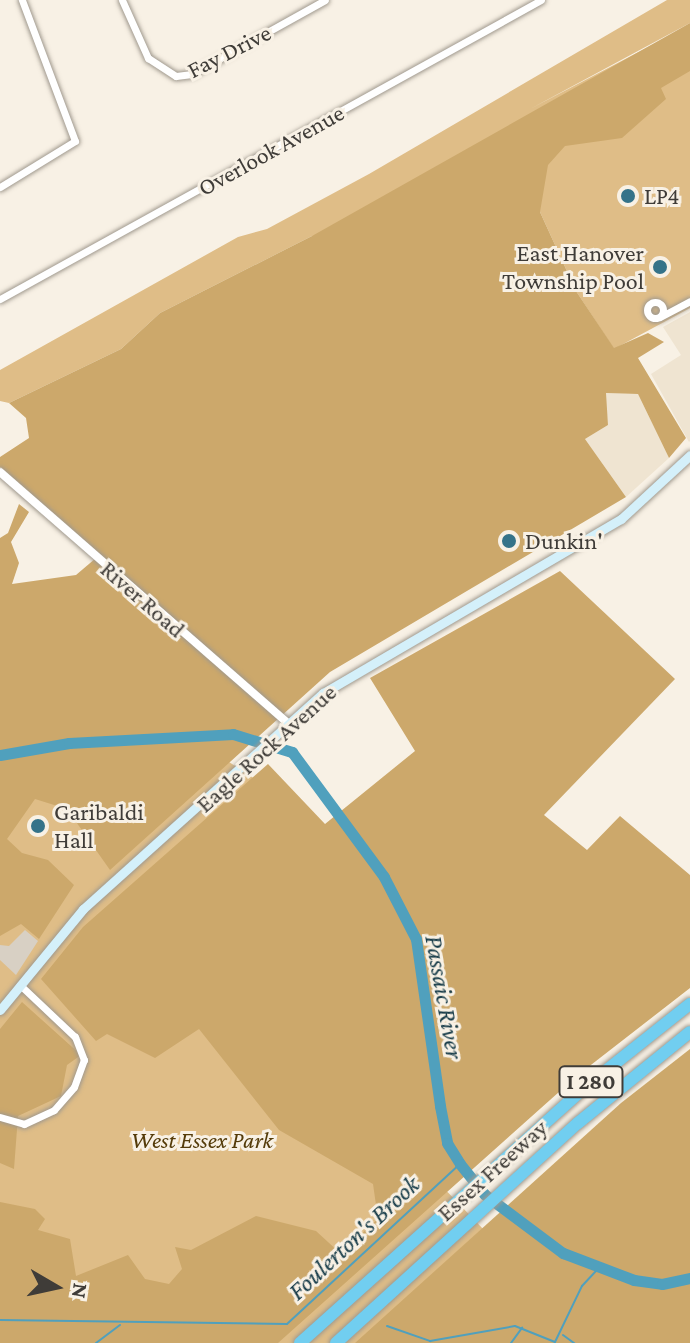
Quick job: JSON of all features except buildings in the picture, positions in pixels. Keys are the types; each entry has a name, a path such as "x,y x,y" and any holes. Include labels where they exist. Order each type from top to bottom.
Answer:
{"highway":[{"name":"Essex Freeway","path":"300,1343 497,1164 690,1004"},
{"name":"Essex Freeway","path":"336,1343 516,1180 690,1032"}],"main road":[{"name":"Eagle Rock Avenue","path":"0,1010 83,909 292,720 357,670 621,519 690,455"}],"street":[{"path":"0,187 75,141 22,0"},
{"name":"Fay Drive","path":"122,0 148,58 176,76 192,74 325,0"},
{"name":"Overlook Avenue","path":"0,299 541,0"},
{"path":"660,317 690,301"},
{"name":"River Road","path":"0,472 292,720"},
{"path":"0,1117 24,1124 54,1110 74,1087 84,1060 75,1037 20,985"}],"shaded area":[{"path":"690,23 690,71 661,88 666,99 622,138 565,146 548,165 540,212 576,291 614,348 648,333 664,342 638,358 686,438 669,458 638,394 606,393 608,425 585,439 626,497 330,672 110,870 67,809 35,799 7,839 22,853 48,860 74,885 39,939 21,924 0,936 0,538 8,533 19,504 29,512 11,542 19,563 12,584 76,575 96,558 0,475 0,457 29,438 26,418 9,403 121,349 160,313 312,236"},
{"path":"690,312 689,442 651,374 681,355 663,327"},
{"path":"605,393 638,394 669,458 626,497 585,439 608,425"},
{"path":"560,571 675,679 544,815 587,850 620,816 690,875 690,988 578,1075 278,1343 0,1343 0,1202 35,1209 45,1219 38,1230 70,1239 76,1276 128,1255 145,1279 169,1284 182,1269 175,1247 191,1250 256,1216 316,1231 340,1253 378,1219 373,1184 279,1130 199,1029 155,1058 107,1034 96,1041 41,979 83,927 268,764 325,824 415,751 370,678"},
{"path":"22,1002 81,1055 67,1065 61,1096 18,1116 14,1169 0,1163 0,1029"},
{"path":"690,1049 690,1343 355,1343 621,1103"}],"green space":[{"path":"667,0 690,0 690,23 530,109 690,25 690,308 614,349 576,291 540,212 312,236 160,313 121,349 9,403 0,401 0,370 238,237 267,229 369,174"},
{"name":"West Essex Park","path":"226,760 285,799 412,1155 484,1230 690,1343 0,1343 0,779"}],"waterway":[{"name":"Passaic River","path":"0,755 69,743 233,734 292,752 384,877 416,939 447,1143 460,1164 484,1194 563,1253 634,1280 662,1284 690,1278"},
{"name":"Foulerton's Brook","path":"0,1320 287,1324 460,1164"},
{"path":"387,1326 430,1341 515,1326 555,1342 582,1286 598,1269"},
{"path":"96,1343 120,1325"},
{"path":"511,1343 522,1328"},
{"path":"563,1335 574,1343"}],"place":[{"name":"LP4","path":"628,196"},
{"name":"East Hanover Township Pool","path":"660,267"},
{"name":"Dunkin'","path":"509,541"},
{"name":"Garibaldi Hall","path":"38,826"}]}
